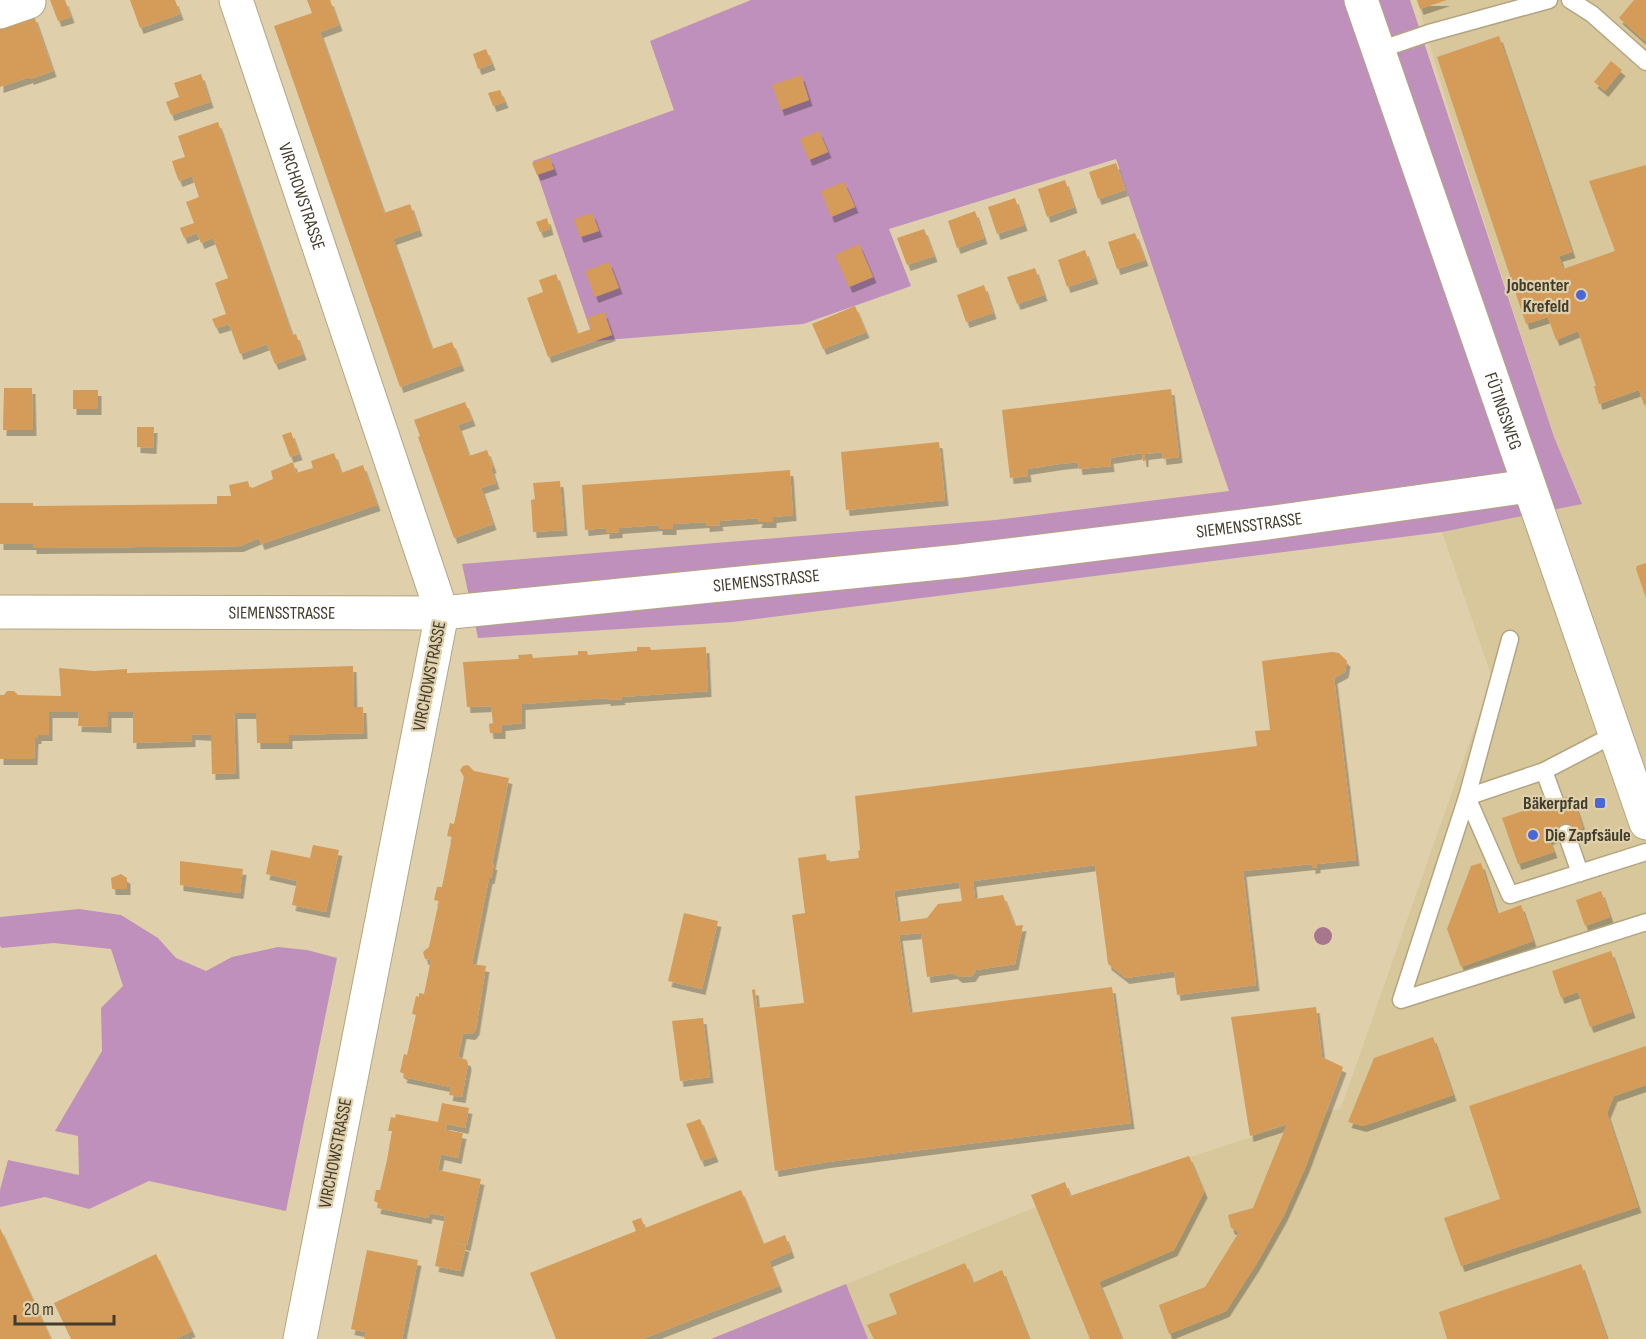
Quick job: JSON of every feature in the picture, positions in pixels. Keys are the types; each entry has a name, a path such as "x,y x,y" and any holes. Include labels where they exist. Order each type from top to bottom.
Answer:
{"street":[{"path":"0,12 29,2 28,0"},
{"name":"VIRCHOWSTRASSE","path":"236,0 442,612 300,1339"},
{"name":"FÜTINGSWEG","path":"1361,0 1646,823"},
{"name":"SIEMENSSTRASSE","path":"0,612 442,612 960,561 1267,523 1529,486"}],"lane":[{"path":"1379,50 1429,33 1548,0"},
{"path":"1570,0 1592,14 1646,62"},
{"path":"1510,639 1467,797 1401,999 1646,922"},
{"path":"1467,797 1544,771 1615,734"},
{"path":"1544,771 1555,801"},
{"path":"1467,797 1510,895 1646,852"},
{"path":"1566,833 1580,873"}],"shaded area":[{"path":"751,0 1410,0 1554,437 1582,504 1442,532 733,622 478,638 462,564 995,520 1229,491 1116,159 889,229 911,286 803,324 594,341 533,161 674,110 650,41"},
{"path":"1417,0 1646,0 1646,1339 711,1339 1036,1207 1341,1108 1492,678 1442,532 1582,503 1554,437 1455,131"},
{"path":"79,909 121,915 158,938 176,958 206,971 232,957 278,947 307,950 337,958 286,1211 149,1181 89,1209 45,1197 0,1207 0,1190 8,1160 79,1175 78,1136 55,1131 102,1051 101,1008 123,986 111,949 54,943 2,948 0,946 0,917"},
{"path":"846,1284 868,1339 711,1339"}],"building":[{"path":"50,0 65,0 71,17 58,21"},
{"path":"130,0 175,0 180,14 140,28"},
{"path":"307,0 330,0 339,25 320,32 384,213 410,204 419,230 393,239 426,333 432,349 452,342 461,365 400,387 274,26 312,13"},
{"path":"1417,0 1447,0 1420,9"},
{"path":"1634,0 1646,0 1646,42 1619,18"},
{"path":"34,16 53,71 0,87 0,28"},
{"path":"1499,36 1572,252 1559,256 1563,269 1615,251 1589,181 1646,165 1646,404 1644,405 1639,390 1599,404 1594,386 1596,386 1578,331 1556,340 1548,317 1526,324 1437,57"},
{"path":"486,49 492,64 478,69 473,54"},
{"path":"1611,61 1622,70 1605,91 1594,82"},
{"path":"201,74 210,102 171,115 166,102 179,97 174,83"},
{"path":"801,75 809,100 781,110 772,85"},
{"path":"500,90 505,102 493,106 488,93"},
{"path":"218,122 292,335 296,334 303,354 275,364 267,344 240,354 229,324 216,328 212,319 226,314 215,283 228,278 213,238 201,243 197,233 184,238 180,228 194,223 186,202 199,197 192,176 179,181 175,171 172,161 185,157 178,136"},
{"path":"819,131 828,152 809,160 800,139"},
{"path":"549,157 554,169 537,175 532,163"},
{"path":"1116,163 1125,190 1098,199 1089,172"},
{"path":"1065,180 1074,207 1047,217 1038,189"},
{"path":"844,182 855,207 831,217 821,191"},
{"path":"1015,198 1024,225 997,234 988,207"},
{"path":"975,211 984,238 957,248 948,221"},
{"path":"592,213 599,231 580,237 574,219"},
{"path":"547,218 550,229 540,232 536,222"},
{"path":"924,229 934,256 907,265 897,238"},
{"path":"1135,233 1145,260 1117,269 1108,242"},
{"path":"859,244 873,277 849,287 835,255"},
{"path":"1085,250 1095,278 1067,287 1058,260"},
{"path":"609,262 619,288 595,297 585,271"},
{"path":"1035,268 1044,295 1017,304 1007,277"},
{"path":"556,274 577,334 591,329 587,318 604,312 612,335 548,357 527,298 543,292 539,280"},
{"path":"984,285 993,313 966,322 957,295"},
{"path":"855,306 866,332 823,349 812,324"},
{"path":"4,388 32,388 33,430 3,430"},
{"path":"1171,389 1179,457 1163,459 1162,452 1145,454 1145,461 1143,461 1142,453 1110,458 1111,466 1079,469 1078,462 1059,464 1027,469 1028,476 1010,478 1002,410"},
{"path":"73,390 98,390 98,409 73,409"},
{"path":"465,402 472,420 458,425 469,456 487,450 493,467 491,468 496,483 481,488 493,524 454,538 414,420"},
{"path":"137,427 154,427 153,448 137,447"},
{"path":"291,432 299,454 290,457 282,435"},
{"path":"939,442 945,500 846,510 841,452"},
{"path":"334,453 341,473 363,465 377,505 261,544 259,538 240,546 33,548 33,544 0,544 0,503 33,503 33,506 217,504 217,496 231,496 229,485 248,481 250,489 273,479 271,471 293,462 296,473 313,468 311,461"},
{"path":"790,470 793,515 773,517 773,522 758,522 759,518 719,521 720,525 706,526 706,522 673,524 673,529 659,529 659,525 619,528 619,532 606,533 606,528 585,530 582,485"},
{"path":"560,481 564,530 533,532 531,500 535,499 533,483"},
{"path":"1646,563 1646,598 1636,569 1637,566"},
{"path":"637,647 650,647 651,650 706,647 708,691 621,697 622,699 522,704 522,723 502,725 502,733 490,733 489,724 493,723 491,706 467,707 463,662 519,659 518,655 532,654 533,658 578,655 578,651 587,651 588,655 637,651"},
{"path":"1332,652 1339,653 1347,661 1345,672 1334,678 1356,860 1317,864 1317,867 1312,868 1312,864 1243,871 1256,985 1177,995 1174,971 1126,978 1108,964 1095,865 973,881 975,899 1003,895 1015,926 1023,925 1015,964 976,970 972,976 959,977 954,973 927,977 921,933 899,935 910,1013 1112,987 1131,1123 827,1162 775,1171 752,990 755,989 757,1008 804,1003 792,915 805,913 798,858 826,854 827,862 859,858 855,796 1257,746 1255,731 1270,730 1262,661","holes":["959,882 962,901 938,904 927,918 898,922 894,891"]},
{"path":"353,666 354,707 363,707 364,733 289,735 289,743 257,743 256,713 234,713 236,773 212,774 211,735 192,734 192,741 133,743 133,712 108,712 108,727 78,726 79,712 49,712 49,735 38,735 38,738 35,738 34,759 0,759 0,695 4,695 7,691 14,691 18,695 61,696 59,668 94,671 127,669 127,673"},
{"path":"468,765 474,771 509,778 492,864 494,864 491,878 489,878 472,964 486,966 476,1029 472,1034 463,1033 458,1057 467,1060 468,1064 462,1097 449,1095 451,1087 403,1077 404,1074 400,1072 404,1054 407,1055 416,1015 412,1014 416,996 419,997 419,993 424,994 431,960 425,959 423,952 429,947 439,901 434,900 437,887 442,887 452,837 447,836 450,823 454,824 464,777 460,770 463,766"},
{"path":"1572,795 1583,828 1549,839 1554,852 1518,864 1502,818"},
{"path":"313,845 339,850 326,912 292,905 297,881 266,874 271,850 310,858"},
{"path":"180,861 243,869 240,893 180,885"},
{"path":"1481,863 1497,914 1521,905 1533,941 1461,967 1447,929 1471,866"},
{"path":"121,874 127,878 127,889 112,889 111,878"},
{"path":"1601,891 1610,917 1585,926 1576,900"},
{"path":"684,913 718,921 702,989 668,981"},
{"path":"1611,951 1632,1012 1590,1027 1578,992 1561,998 1552,971"},
{"path":"1316,1007 1322,1057 1343,1067 1306,1166 1284,1215 1226,1311 1169,1334 1159,1305 1205,1287 1239,1232 1231,1228 1228,1215 1253,1208 1287,1124 1250,1136 1231,1017"},
{"path":"703,1018 710,1077 680,1081 672,1021"},
{"path":"1433,1037 1453,1095 1363,1126 1348,1122 1374,1058"},
{"path":"1646,1046 1646,1085 1614,1096 1607,1113 1638,1207 1461,1266 1444,1218 1500,1199 1469,1106"},
{"path":"442,1103 469,1108 465,1128 447,1124 446,1130 463,1133 458,1158 441,1154 438,1170 481,1179 467,1245 448,1241 466,1246 460,1271 435,1266 445,1216 429,1213 428,1218 377,1208 378,1203 374,1201 376,1190 380,1190 387,1160 392,1131 388,1131 391,1117 395,1118 396,1114 438,1122"},
{"path":"700,1119 715,1156 701,1161 686,1124"},
{"path":"1189,1156 1204,1192 1174,1250 1099,1282 1122,1339 1090,1339 1031,1195 1065,1182 1070,1196"},
{"path":"741,1190 763,1244 785,1235 791,1252 769,1261 779,1286 642,1339 556,1339 530,1273 636,1231 632,1221 641,1218 645,1228"},
{"path":"0,1228 51,1339 0,1339"},
{"path":"367,1250 418,1260 402,1339 364,1339 366,1332 351,1329"},
{"path":"156,1254 192,1331 175,1339 71,1339 54,1303"},
{"path":"965,1263 973,1283 1002,1270 1029,1339 874,1339 867,1325 897,1314 889,1294"},
{"path":"1581,1264 1607,1339 1447,1339 1439,1312"}],"place":[{"name":"Jobcenter Krefeld","path":"1581,295"},
{"name":"Bäkerpfad","path":"1600,803"},
{"name":"Die Zapfsäule","path":"1533,835"}]}
